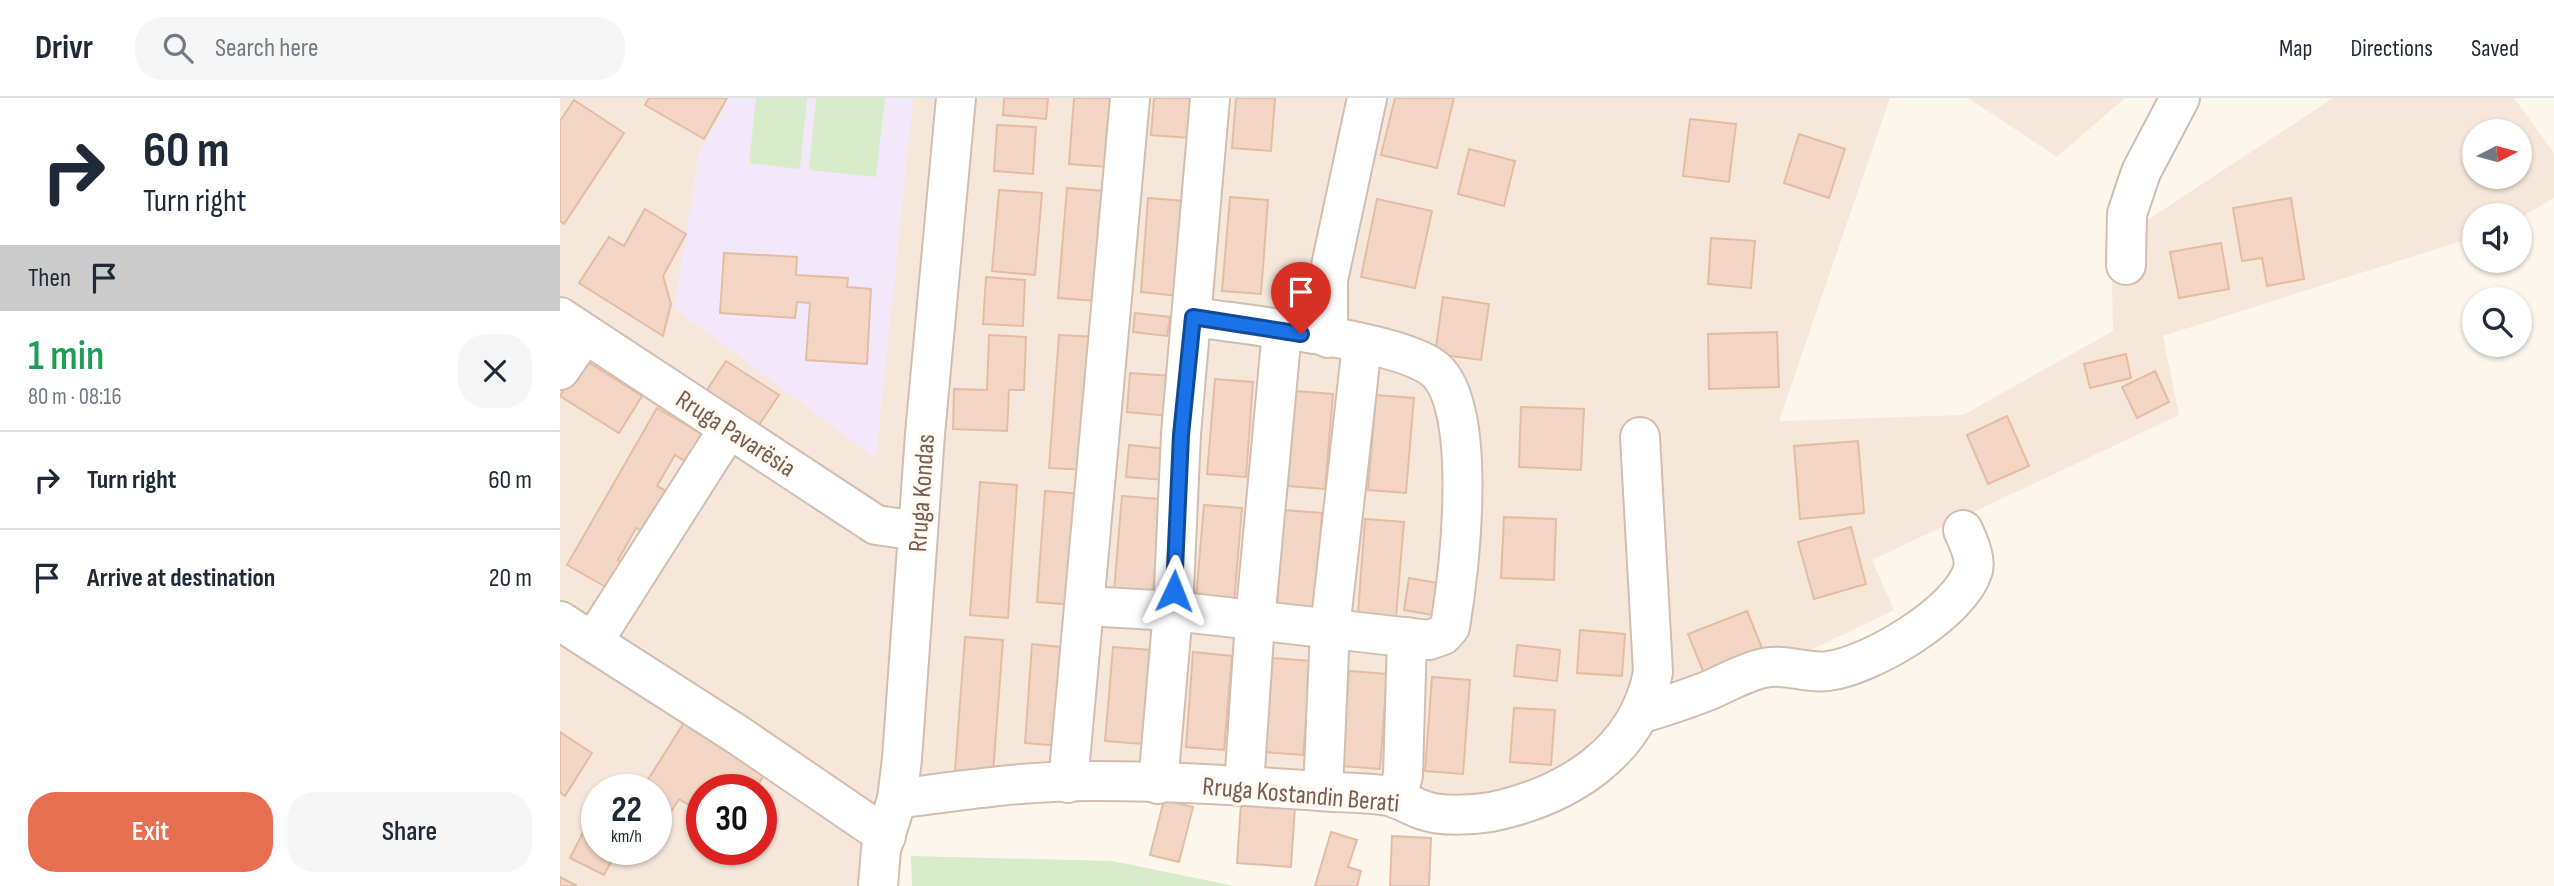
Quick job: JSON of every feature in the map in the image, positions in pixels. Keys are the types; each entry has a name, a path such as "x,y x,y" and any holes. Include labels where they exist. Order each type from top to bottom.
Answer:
{"street":[{"name":"Rruga Kondas","path":"878,886 878,869 897,799 956,98"},
{"path":"1068,783 1130,98"},
{"path":"1158,784 1173,611 1181,435 1210,98"},
{"path":"1323,791 1345,341 1328,280 1367,98"},
{"path":"2126,265 2127,214 2145,163 2180,98"},
{"path":"1086,606 1173,611 1429,639 1443,635 1450,627 1462,523 1461,460 1455,406 1448,385 1434,369 1420,360 1345,341 1193,317"},
{"name":"Rruga Pavarësia","path":"572,325 876,525 918,531"},
{"path":"560,370 572,325"},
{"path":"1244,786 1255,621 1282,331"},
{"path":"593,642 729,428"},
{"name":"Rruga Kostandin Berati","path":"897,799 973,789 1068,783 1158,784 1323,791 1397,799 1424,811 1490,812 1568,785 1598,767 1639,714 1649,693 1654,672 1640,437"},
{"path":"1639,714 1685,700 1768,667 1805,672 1828,671 1853,665 1905,638 1944,611 1962,592 1973,569 1971,547 1963,530"},
{"path":"560,621 886,836"},
{"path":"1397,799 1403,775 1407,637"}],"shaded area":[{"path":"560,98 1890,98 1779,421 1963,415 2113,331 2111,244 2333,98 2514,98 2529,119 2462,119 2462,189 2532,189 2532,123 2554,153 2554,198 2532,211 2532,203 2462,203 2462,241 2163,336 2179,415 1872,560 1894,610 1503,799 883,796 868,886 560,886"},
{"path":"730,98 913,98 876,459 674,308 699,153"},
{"path":"1968,98 2125,98 2057,157"}],"green space":[{"path":"756,98 807,98 800,169 749,163"},
{"path":"816,98 885,98 876,177 809,170"},
{"path":"911,856 1113,861 1234,886 912,886"}],"building":[{"path":"649,98 727,98 704,139 645,105"},
{"path":"1004,98 1048,98 1046,119 1003,115"},
{"path":"1074,98 1113,98 1108,167 1069,164"},
{"path":"1154,98 1193,98 1189,138 1151,135"},
{"path":"1236,98 1275,98 1271,151 1232,148"},
{"path":"1395,98 1454,98 1437,168 1381,155"},
{"path":"574,100 624,133 564,224 560,221 560,121"},
{"path":"1690,119 1736,124 1729,182 1683,176"},
{"path":"997,125 1036,127 1033,174 994,171"},
{"path":"1799,134 1845,149 1829,198 1784,183"},
{"path":"1469,149 1515,161 1504,206 1458,194"},
{"path":"1067,188 1105,191 1096,301 1058,298"},
{"path":"999,190 1042,193 1035,275 992,271"},
{"path":"1230,197 1268,200 1261,294 1222,291"},
{"path":"1148,198 1186,201 1179,296 1141,292"},
{"path":"2291,198 2304,279 2267,286 2262,258 2242,261 2233,208"},
{"path":"1377,199 1432,211 1415,288 1361,277"},
{"path":"645,209 686,234 663,276 671,304 663,336 579,283 609,237 624,246"},
{"path":"1711,238 1755,241 1751,288 1708,284"},
{"path":"2221,243 2229,289 2179,298 2170,252"},
{"path":"724,253 797,257 796,275 848,278 847,287 871,289 867,364 806,360 810,303 797,302 795,318 720,313"},
{"path":"986,277 1025,280 1023,326 983,324"},
{"path":"1443,297 1489,304 1481,360 1435,354"},
{"path":"1135,313 1170,317 1167,336 1133,332"},
{"path":"1777,332 1779,387 1709,389 1708,334"},
{"path":"989,335 1026,337 1024,390 1009,390 1007,431 953,429 954,389 987,390"},
{"path":"1059,335 1096,337 1087,470 1049,468"},
{"path":"2126,354 2131,378 2090,388 2084,364"},
{"path":"583,359 642,396 619,433 560,396"},
{"path":"726,361 779,395 757,428 705,393"},
{"path":"2155,371 2169,402 2137,418 2122,387"},
{"path":"1130,373 1172,376 1169,416 1127,412"},
{"path":"1215,379 1253,382 1246,477 1207,474"},
{"path":"1295,391 1333,394 1325,489 1288,486"},
{"path":"1376,395 1414,398 1406,493 1368,490"},
{"path":"1521,407 1584,409 1581,470 1519,467"},
{"path":"657,408 702,434 686,462 675,455 657,486 668,492 645,533 636,528 618,560 626,564 611,590 567,565"},
{"path":"2007,416 2029,466 1988,484 1967,435"},
{"path":"1858,441 1864,513 1800,519 1794,446"},
{"path":"1129,445 1168,449 1166,480 1126,477"},
{"path":"980,482 1017,485 1008,618 970,615"},
{"path":"1045,491 1083,494 1075,605 1037,602"},
{"path":"1122,496 1160,499 1153,594 1114,591"},
{"path":"1204,505 1242,508 1234,602 1196,599"},
{"path":"1284,510 1322,513 1315,608 1277,605"},
{"path":"1504,517 1556,519 1554,580 1501,578"},
{"path":"1365,519 1404,522 1396,617 1358,614"},
{"path":"1851,527 1866,584 1814,599 1798,542"},
{"path":"1409,578 1443,584 1438,616 1404,610"},
{"path":"1747,611 1764,653 1705,676 1688,634"},
{"path":"1580,630 1625,634 1622,676 1577,673"},
{"path":"965,637 1003,640 993,773 955,770"},
{"path":"1032,644 1070,648 1063,746 1025,743"},
{"path":"1517,645 1560,650 1557,681 1514,676"},
{"path":"1113,647 1151,650 1143,744 1105,741"},
{"path":"1193,652 1232,656 1224,750 1186,747"},
{"path":"1273,658 1311,661 1303,755 1265,752"},
{"path":"1349,671 1387,674 1380,769 1342,766"},
{"path":"1432,677 1470,680 1463,774 1425,771"},
{"path":"1514,708 1555,710 1551,765 1510,762"},
{"path":"685,721 766,772 686,774 686,803 679,799 672,810 672,774 651,774"},
{"path":"560,732 592,753 565,796 560,792"},
{"path":"1164,800 1193,807 1179,862 1150,855"},
{"path":"1241,803 1295,807 1291,867 1237,863"},
{"path":"1331,832 1357,840 1348,867 1361,871 1357,886 1315,886"},
{"path":"581,836 581,864 570,858"},
{"path":"1392,836 1431,838 1429,886 1390,886"},
{"path":"584,865 609,865 604,875"},
{"path":"560,877 577,886 560,886"}],"route":[{"path":"1174,591 1181,435 1193,317 1301,334"}]}
